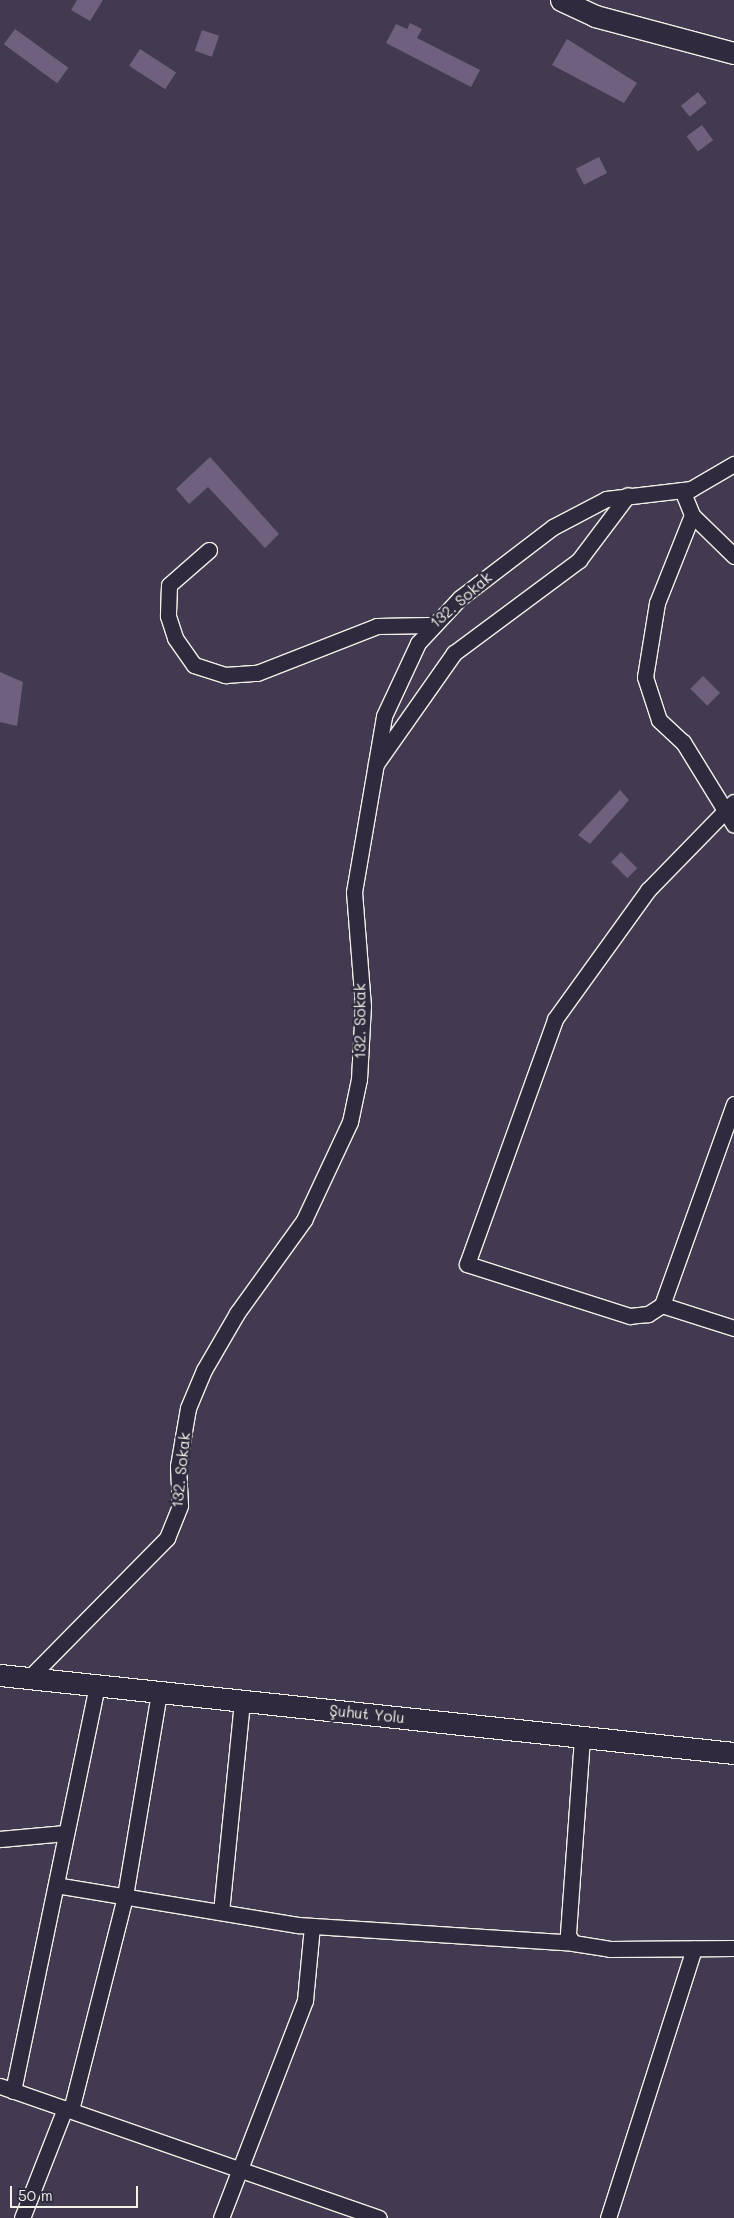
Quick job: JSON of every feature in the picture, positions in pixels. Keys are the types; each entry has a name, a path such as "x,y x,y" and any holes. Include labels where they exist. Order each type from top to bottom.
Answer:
{"main road":[{"path":"561,0 595,16 734,53"},
{"name":"Şuhut Yolu","path":"0,1675 734,1753"}],"street":[{"name":"132. Sokak","path":"29,1678 167,1538 180,1505 178,1466 188,1408 204,1370 237,1313 304,1220 350,1122 359,1079 363,1006 354,892 371,773 384,716 430,625 553,527 606,499 682,490 734,464"},
{"path":"682,490 692,515 732,550"},
{"path":"371,773 454,653 579,560 628,495"},
{"path":"692,515 657,603 645,677 659,720 683,742 729,806 734,825"},
{"path":"209,550 169,585 168,616 175,638 194,665 225,675 257,673 377,626 430,625"},
{"path":"729,806 648,890 555,1018 467,1264 630,1316 648,1314 662,1305 734,1104"},
{"path":"662,1305 734,1328"},
{"path":"97,1685 56,1884 6,2088 241,2168 379,2218"},
{"path":"22,2218 68,2109 125,1896 160,1692"},
{"path":"222,1912 242,1701"},
{"path":"573,1943 568,1935 582,1738"},
{"path":"0,1840 66,1833"},
{"path":"56,1884 312,1926 573,1943 609,1949 734,1948"},
{"path":"221,2218 305,2000 312,1926"},
{"path":"608,2218 694,1948"}],"building":[{"path":"77,0 103,0 90,21 71,10"},
{"path":"410,23 422,29 417,38 480,70 471,87 386,43 396,24 407,29"},
{"path":"15,29 68,68 57,83 4,44"},
{"path":"202,30 219,36 212,57 195,51"},
{"path":"567,39 637,83 624,103 552,65"},
{"path":"140,49 176,72 165,89 129,66"},
{"path":"698,92 707,103 690,117 681,106"},
{"path":"702,125 713,140 698,152 687,136"},
{"path":"599,157 607,173 584,185 576,169"},
{"path":"210,457 279,534 265,548 208,487 189,504 176,489"},
{"path":"0,672 23,682 17,726 0,722"},
{"path":"703,676 720,693 707,706 690,689"},
{"path":"620,790 629,800 590,844 578,835"},
{"path":"621,852 637,868 627,878 611,862"}]}
